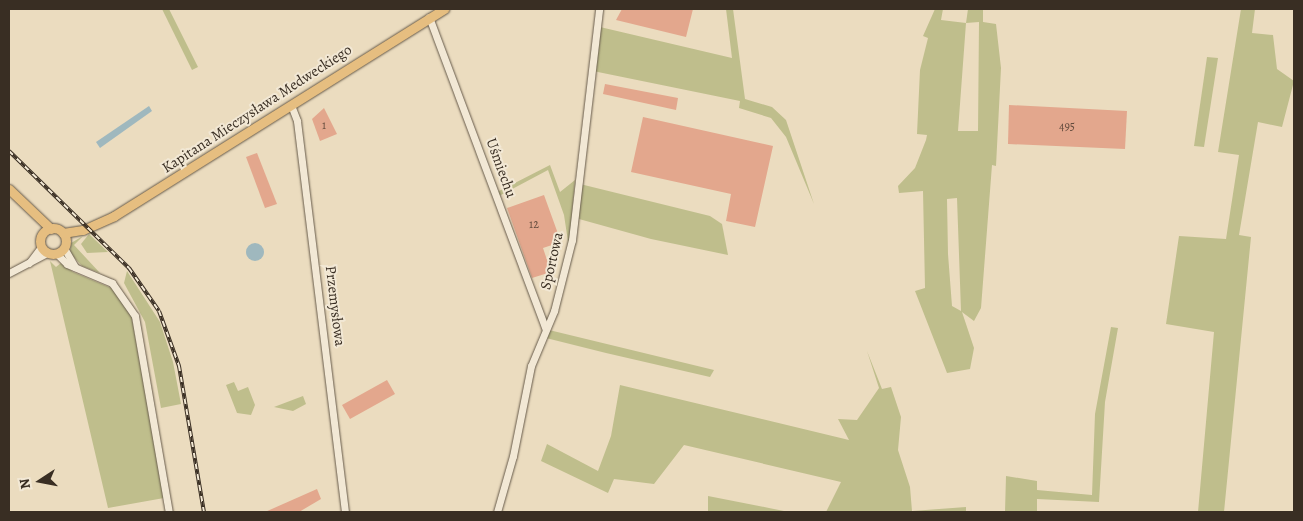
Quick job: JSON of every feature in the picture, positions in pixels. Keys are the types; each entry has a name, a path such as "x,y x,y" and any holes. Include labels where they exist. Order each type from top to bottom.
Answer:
{"main road":[{"name":"Kapitana Mieczysława Medweckiego","path":"56,246 83,230 114,216 444,9"},
{"path":"9,189 33,209 56,246"},
{"path":"47,230 56,246"}],"street":[{"name":"Sportowa","path":"497,512 513,456 524,389 545,328 554,311 572,240 599,9"},
{"name":"Uśmiechu","path":"429,17 545,328"},
{"name":"Przemysłowa","path":"290,105 297,121 345,512"},
{"path":"9,273 56,246 75,266 112,283 135,316 169,512"}],"shaded area":[{"path":"162,9 169,9 198,67 192,70"},
{"path":"726,9 733,9 745,99 772,107 786,120 814,204 786,137 771,118 739,108 740,101 593,71 600,27 732,58"},
{"path":"935,9 943,9 941,20 966,23 968,9 983,9 983,22 996,24 1001,68 996,166 992,165 981,308 974,321 962,312 974,348 970,369 947,373 915,291 925,288 923,191 899,193 898,186 915,168 927,135 917,134 920,70 928,38 923,36","holes":["979,22 978,131 958,131 966,23","957,198 961,311 952,306 948,254 947,199"]},
{"path":"1241,9 1255,9 1252,33 1273,35 1277,69 1294,81 1282,127 1258,122 1239,235 1251,237 1224,512 1198,512 1214,332 1166,324 1179,236 1226,239 1239,155 1218,152"},
{"path":"1207,57 1218,58 1204,147 1194,146"},
{"path":"550,165 560,192 575,180 569,248 564,215 548,170 499,196 497,192"},
{"path":"580,184 710,216 722,224 728,255 651,239 579,219"},
{"path":"89,234 108,252 87,253 81,244"},
{"path":"83,236 74,245 100,273 82,266 70,253 71,243"},
{"path":"50,261 56,267 61,263 73,272 116,290 131,313 164,498 108,508"},
{"path":"127,271 160,322 173,362 181,404 161,408 145,322 124,283"},
{"path":"1111,327 1118,328 1105,402 1099,502 1037,499 1037,512 1005,512 1006,476 1037,481 1037,490 1092,495 1095,414"},
{"path":"549,330 714,370 710,377 606,353 546,338"},
{"path":"867,351 882,389 891,387 901,417 898,450 910,487 912,511 966,507 966,512 826,512 841,482 684,445 654,484 614,479 608,493 541,461 547,444 598,471 611,436 620,385 849,440 838,419 857,420 879,388"},
{"path":"234,382 238,391 248,387 255,405 251,415 237,413 226,385"},
{"path":"303,396 306,404 293,411 274,407"},
{"path":"708,496 769,508 789,512 708,512"}],"water":[{"path":"149,106 152,111 100,148 96,142"},
{"path":"251,243 259,243 264,248 262,259 251,261 246,256 246,248"}],"building":[{"path":"622,9 693,9 686,37 616,20"},
{"path":"605,84 678,98 676,110 603,94"},
{"path":"1009,105 1127,111 1125,149 1008,144"},
{"path":"324,108 337,134 320,141 312,119"},
{"path":"643,117 773,146 755,227 726,221 731,194 631,172"},
{"path":"257,153 277,204 265,208 246,157"},
{"path":"544,195 561,242 543,248 551,272 532,278 507,208"},
{"path":"387,380 395,394 350,419 342,405"},
{"path":"317,489 321,499 299,512 265,512"}],"railway":[{"path":"9,151 129,268 159,311 179,366 204,512"}]}
